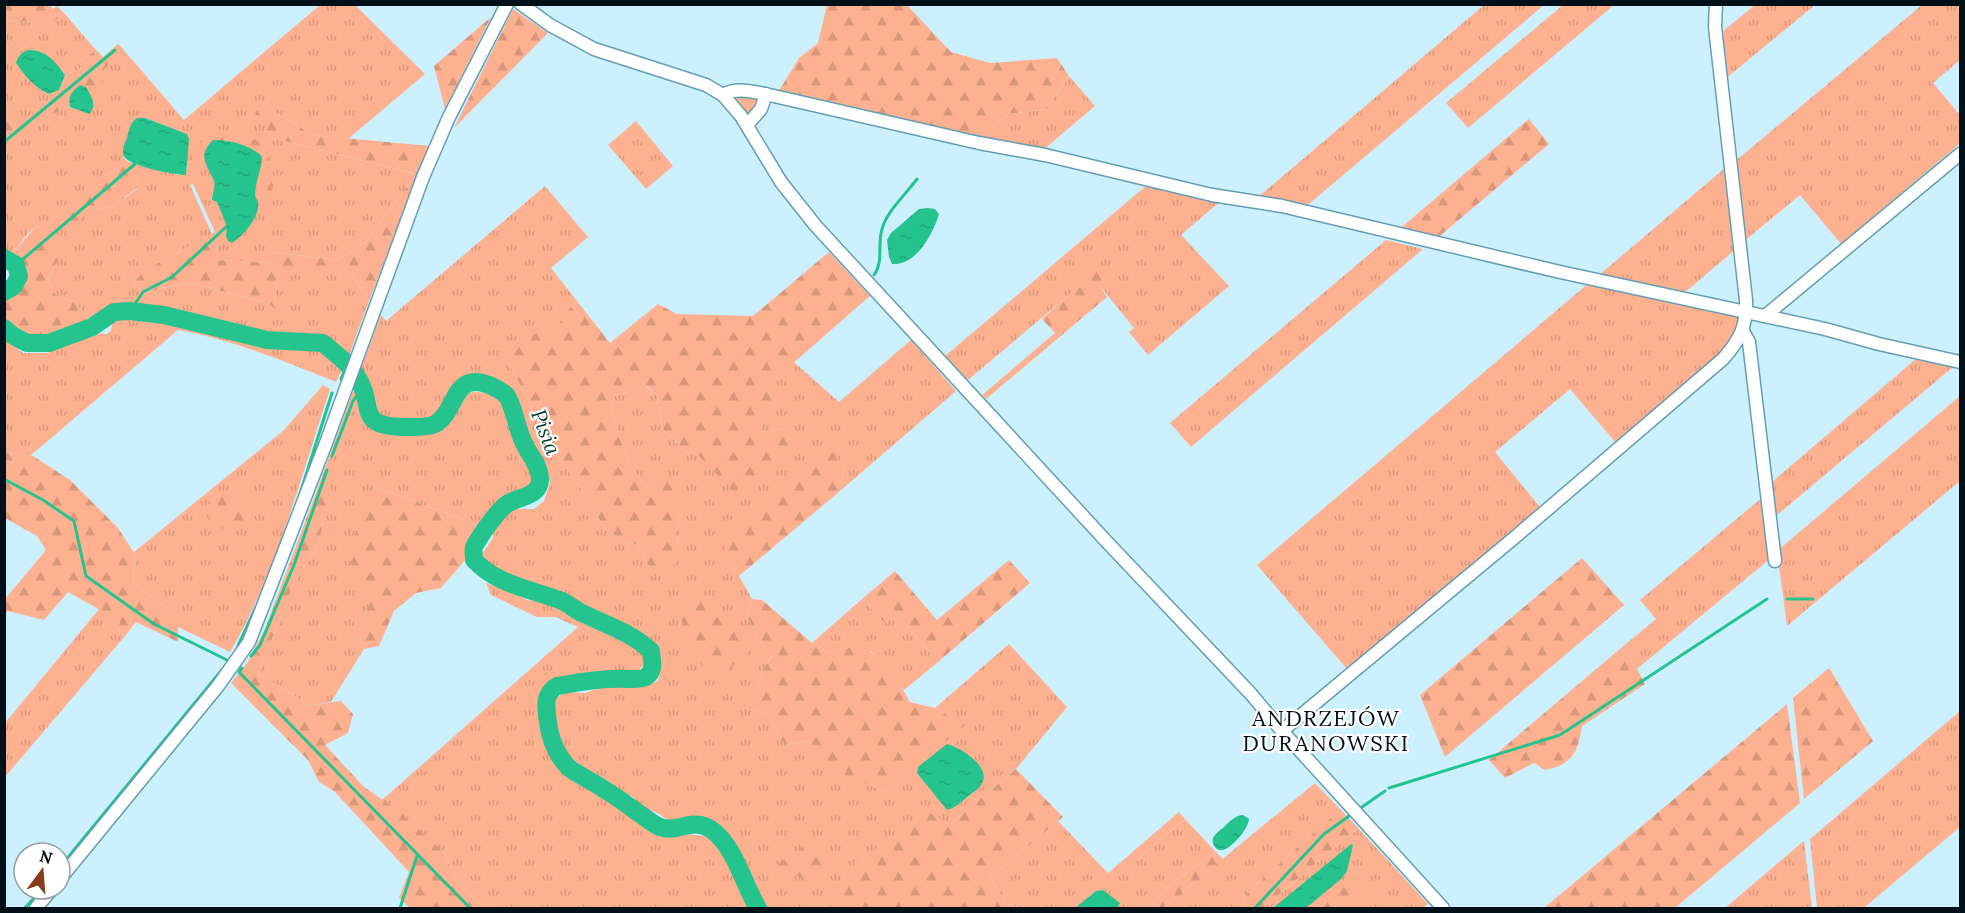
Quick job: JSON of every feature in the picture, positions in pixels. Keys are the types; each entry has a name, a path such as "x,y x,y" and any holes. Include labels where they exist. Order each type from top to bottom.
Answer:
{"street":[{"path":"72,864 218,686 249,642 423,177 449,117 507,4"},
{"path":"521,4 550,25 594,49 706,85 723,95 747,125 781,182 815,225 1106,541 1251,694 1443,909"},
{"path":"1282,731 1514,538 1714,366 1731,350 1743,331 1747,312 1715,27 1716,4"},
{"path":"723,95 740,91 766,94 979,143 1045,155 1212,195 1282,207 1425,242 1765,316 1960,362"},
{"path":"747,125 761,109 766,94"},
{"path":"1765,316 1960,154"},
{"path":"1743,331 1749,342 1775,561"}],"green space":[{"path":"5,4 49,5 53,9 57,6 64,13 5,60 5,50 37,22 5,20"},
{"path":"320,5 355,5 425,74 348,139 313,135 263,105 273,138 416,174 365,243 337,260 274,252 271,263 218,260 215,232 193,184 190,185 212,234 142,272 134,282 141,296 161,288 190,283 264,302 276,309 275,290 280,272 348,269 369,301 348,358 321,338 312,340 268,335 198,317 121,304 89,318 75,303 55,294 48,280 58,260 37,226 28,233 13,253 5,250 4,149 15,110 5,101 5,60 64,13 96,50 81,61 81,68 65,75 59,67 16,63 31,82 49,94 47,113 55,113 70,107 89,113 99,75 123,49 184,120","holes":["145,118 187,134 187,169 179,175 138,165 137,189 113,206 91,210 91,183 129,162 124,158"]},
{"path":"827,5 907,5 951,52 990,63 1057,58 1069,76 1047,109 1008,114 979,137 777,94 799,58 818,43"},
{"path":"1484,5 1544,5 1309,204 1297,208 1257,198"},
{"path":"1563,5 1614,5 1468,128 1446,103"},
{"path":"1755,5 1815,5 1724,80 1721,42 1724,39 1723,31"},
{"path":"1922,5 1960,5 1960,60 1933,83 1960,115 1958,145 1841,244 1800,195 1742,243 1733,163"},
{"path":"513,9 548,33 454,128"},
{"path":"491,17 445,109 434,66"},
{"path":"5,20 38,22 5,50"},
{"path":"118,44 123,49 99,75 105,91 101,101 93,110 94,102 69,99 70,107 47,114 49,94 59,90 65,75 81,68 81,61 96,50 103,57"},
{"path":"1069,76 1095,106 1042,151 979,137 1008,114 1047,109"},
{"path":"740,96 752,97 757,102 748,116 735,102"},
{"path":"5,101 15,110 26,131 5,152"},
{"path":"263,105 313,135 429,146 369,301 348,269 280,272 275,290 276,309 264,302 190,283 161,288 141,296 134,282 142,272 215,232 218,260 271,263 274,252 337,260 365,243 416,174 273,138 255,113"},
{"path":"1529,119 1549,144 1435,240 1397,231"},
{"path":"636,121 673,166 646,189 608,145"},
{"path":"218,129 253,138 262,145 270,157 273,173 271,196 266,206 257,212 259,204 255,195 262,168 210,143 206,153 200,146 205,134"},
{"path":"129,162 138,165 137,188 113,206 91,210 77,222 65,227 60,223 57,214 91,183"},
{"path":"1726,167 1736,249 1684,293 1598,276"},
{"path":"1147,185 1223,199 1181,235 1229,286 1148,355 1129,332 1134,328 1100,286 1081,272 1082,284 968,380 945,356"},
{"path":"545,186 588,237 551,268 577,301 569,309 561,326 510,366 532,407 529,420 536,439 551,446 604,527 619,539 638,545 649,567 678,542 675,534 680,516 648,489 629,464 611,413 614,396 646,386 658,397 662,428 688,454 693,450 784,429 761,432 762,420 775,404 766,386 794,362 839,402 911,340 956,391 840,491 844,467 727,563 739,576 752,599 747,616 759,641 772,655 762,671 755,692 745,701 749,708 767,714 785,745 809,741 826,758 844,771 885,792 964,725 935,708 1009,644 1067,707 1016,769 950,824 837,892 835,908 766,908 741,857 711,823 694,819 674,825 661,815 640,805 633,797 572,765 564,752 554,715 554,703 557,698 565,692 585,693 608,685 654,683 658,680 659,673 656,648 655,644 621,624 537,586 497,573 482,563 481,555 492,540 494,531 509,512 513,509 534,509 544,501 550,483 523,430 518,402 514,396 495,383 474,375 461,382 442,412 428,421 405,421 379,416 373,411 370,387 361,369 381,315 386,321"},
{"path":"36,226 47,235 47,240 58,260 48,280 55,294 75,303 89,318 65,331 46,336 28,333 4,319 5,303 9,295 18,292 26,280 22,262 13,253"},
{"path":"1386,240 1423,249 1191,447 1170,423"},
{"path":"829,252 870,296 767,386 775,404 762,420 761,432 784,429 800,437 735,492 693,450 688,454 662,428 658,397 647,386 614,396 611,413 629,464 648,489 665,474 675,483 680,516 675,534 681,553 671,569 658,576 649,567 638,545 619,539 604,527 552,447 536,439 529,420 523,414 532,407 510,366 515,340 560,326 569,309 577,301 610,343 658,304 677,314 753,316"},
{"path":"1088,263 1100,267 1102,273 1100,286 1107,297 986,399 982,395 1055,333 1042,319 1081,284 1081,272"},
{"path":"1590,282 1724,310 1741,319 1729,347 1616,443 1570,389 1495,452 1540,507 1347,669 1257,565"},
{"path":"125,317 161,320 231,335 261,345 325,350 329,356 338,360 342,370 336,382 238,345 178,330 30,456 5,452 4,338 23,353 48,353 96,333 107,334 111,330 113,320"},
{"path":"1917,358 1953,367 1776,516 1772,482"},
{"path":"323,385 330,389 287,523 247,621 230,652 178,627 178,617 133,583 134,552 284,430"},
{"path":"355,386 363,412 371,426 376,430 392,433 436,432 450,420 467,393 482,392 499,399 504,402 517,444 530,466 531,484 501,503 483,527 376,487 363,583 370,601 359,630 364,649 331,702 307,706 292,694 258,674 295,581 318,545 331,492 326,466"},
{"path":"1960,396 1960,481 1787,626 1777,551"},
{"path":"5,452 33,456 70,480 118,528 135,554 133,583 178,617 178,642 136,622 125,636 118,630 120,621 68,592 44,620 8,611 5,614 5,599 46,550 37,536 5,518"},
{"path":"833,452 844,467 840,491 739,576 727,563 724,545"},
{"path":"326,466 331,492 318,545 295,581 258,674 292,694 307,706 341,701 353,714 348,733 325,745 363,786 400,812 443,851 457,880 485,908 410,908 399,898 409,872 335,792 319,782 308,760 231,683 248,662 265,629"},
{"path":"376,487 483,527 468,544 467,558 441,588 416,593 394,611 379,646 364,649 359,630 370,601 346,554"},
{"path":"225,495 246,497 250,511 241,524 228,532 207,517 207,505"},
{"path":"1764,496 1771,558 1637,669 1621,648 1656,619 1640,600"},
{"path":"1582,558 1624,605 1445,757 1420,695"},
{"path":"1009,560 1030,583 938,662 896,614 885,623 862,599 895,571 937,620"},
{"path":"486,583 527,600 544,602 561,608 639,647 646,656 639,670 625,676 612,673 552,683 541,691 538,707 554,756 572,777 615,804 638,822 665,836 685,834 706,836 717,843 729,861 738,889 751,908 485,908 457,880 443,851 382,800 578,627 555,617 537,617 491,595"},
{"path":"752,599 762,600 812,643 829,653 855,647 865,649 888,669 910,702 935,708 965,725 885,792 854,778 851,780 824,758 809,741 785,745 767,714 749,708 744,701 755,692 762,671 772,656 759,641 747,616"},
{"path":"862,599 885,623 896,614 938,662 904,690 872,652 858,647 829,653 812,643"},
{"path":"702,600 711,605 728,624 736,627 747,638 746,656 726,671 702,666 683,632 681,610 688,603"},
{"path":"100,608 120,621 118,630 125,636 5,777 5,723"},
{"path":"1621,648 1645,684 1582,726 1576,750 1568,761 1545,770 1534,763 1505,778 1489,760"},
{"path":"1829,668 1873,741 1804,799 1793,698"},
{"path":"1787,704 1800,803 1675,908 1544,908"},
{"path":"1960,711 1960,827 1865,907 1914,908 1817,908 1810,839"},
{"path":"1016,769 1063,817 990,878 1007,904 1021,908 835,908 836,892 857,862 926,811 950,824"},
{"path":"1315,783 1340,809 1245,895 1240,908 1163,908"},
{"path":"1340,809 1358,828 1263,908 1240,908 1245,895"},
{"path":"1179,812 1185,819 1119,875 1108,873"},
{"path":"1185,819 1216,852 1174,881 1147,908 1021,908 1007,904 990,878 1058,821 1108,873 1119,875"},
{"path":"1358,828 1428,904 1423,908 1263,908"},
{"path":"1804,841 1812,908 1725,908 1799,845"},
{"path":"809,842 823,844 831,854 833,872 805,882 792,871 783,878 778,864"},
{"path":"1216,852 1223,859 1163,908 1147,908 1174,881"},
{"path":"1341,879 1366,884 1373,892 1353,908 1306,908"}],"water":[{"path":"28,50 45,54 62,70 65,75 59,90 49,94 44,91 35,85 16,63 20,55"},
{"path":"80,85 86,87 93,100 92,111 89,114 70,107 71,94"},
{"path":"137,118 145,118 187,134 189,139 186,175 163,172 127,160 123,149 129,129"},
{"path":"213,140 239,144 262,156 255,190 258,208 254,220 246,231 232,243 226,236 227,226 217,202 212,200 214,183 204,156"},
{"path":"919,209 935,209 939,214 928,239 909,260 892,264 887,240 891,233"},
{"path":"947,744 972,758 982,769 984,775 982,784 978,788 953,808 947,810 917,773 918,767"},
{"path":"1243,815 1249,819 1239,837 1227,848 1220,850 1216,848 1213,842 1215,835 1232,820"},
{"path":"1351,844 1353,845 1347,871 1341,879 1306,908 1273,908"},
{"path":"1103,890 1120,903 1117,908 1075,908 1096,891"}],"waterway":[{"path":"4,142 115,50"},
{"path":"16,265 135,164"},
{"path":"874,275 880,259 884,222 917,179"},
{"path":"130,311 143,292 172,277 227,226"},
{"name":"Pisia","path":"4,258 16,265 19,276 14,286 4,292"},
{"name":"Pisia","path":"4,328 27,343 49,343 92,327 114,312 130,311 164,315 267,340 323,343 353,370 362,386 372,418 388,426 420,427 435,424 441,420 459,390 469,383 483,383 503,392 513,410 525,446 538,468 539,484 533,492 512,501 499,512 474,547 474,560 504,581 562,601 579,612 627,634 651,651 652,669 644,678 592,681 557,686 553,689 546,702 554,746 570,769 607,791 657,826 667,829 698,825 712,830 733,856 758,908"},
{"path":"341,379 347,365"},
{"path":"332,456 353,401 363,388"},
{"path":"300,494 332,393"},
{"path":"251,656 260,645 294,565 327,470"},
{"path":"4,479 43,500 74,521 86,576 154,624 229,661"},
{"path":"1389,788 1560,735 1767,599"},
{"path":"1787,599 1813,599"},
{"path":"238,646 256,607"},
{"path":"242,668 239,672 470,908"},
{"path":"72,852 221,671"},
{"path":"1362,807 1385,791"},
{"path":"1255,908 1324,834 1349,816"},
{"path":"400,908 417,856"},
{"path":"25,908 31,901"}],"district":[{"name":"ANDRZEJÓW DURANOWSKI","path":"1326,730"}]}
